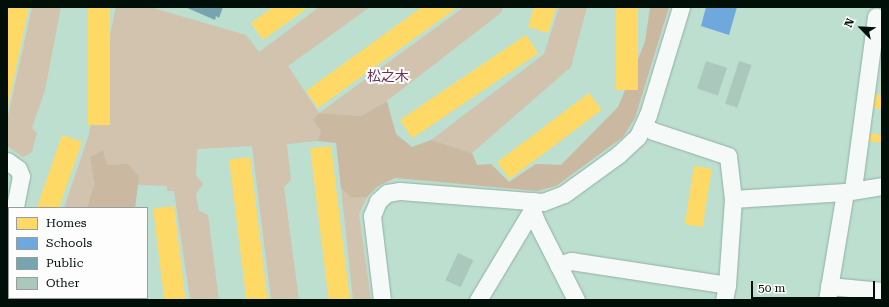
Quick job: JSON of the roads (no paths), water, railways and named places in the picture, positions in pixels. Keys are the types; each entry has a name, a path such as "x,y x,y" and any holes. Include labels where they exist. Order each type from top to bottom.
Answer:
{"street":[{"path":"382,300 372,216 374,206 388,193 400,191 533,205 564,194 619,154 638,136 644,126 681,7"},
{"path":"876,17 849,190 828,293 882,291"},
{"path":"558,265 571,261 726,292 733,199 728,156 653,131 644,126"},
{"path":"7,162 18,169 21,176 15,207"},
{"path":"733,199 882,186"},
{"path":"533,205 558,265 576,300"},
{"path":"478,300 533,205"}],"district":[{"name":"松之木","path":"388,76"}]}
